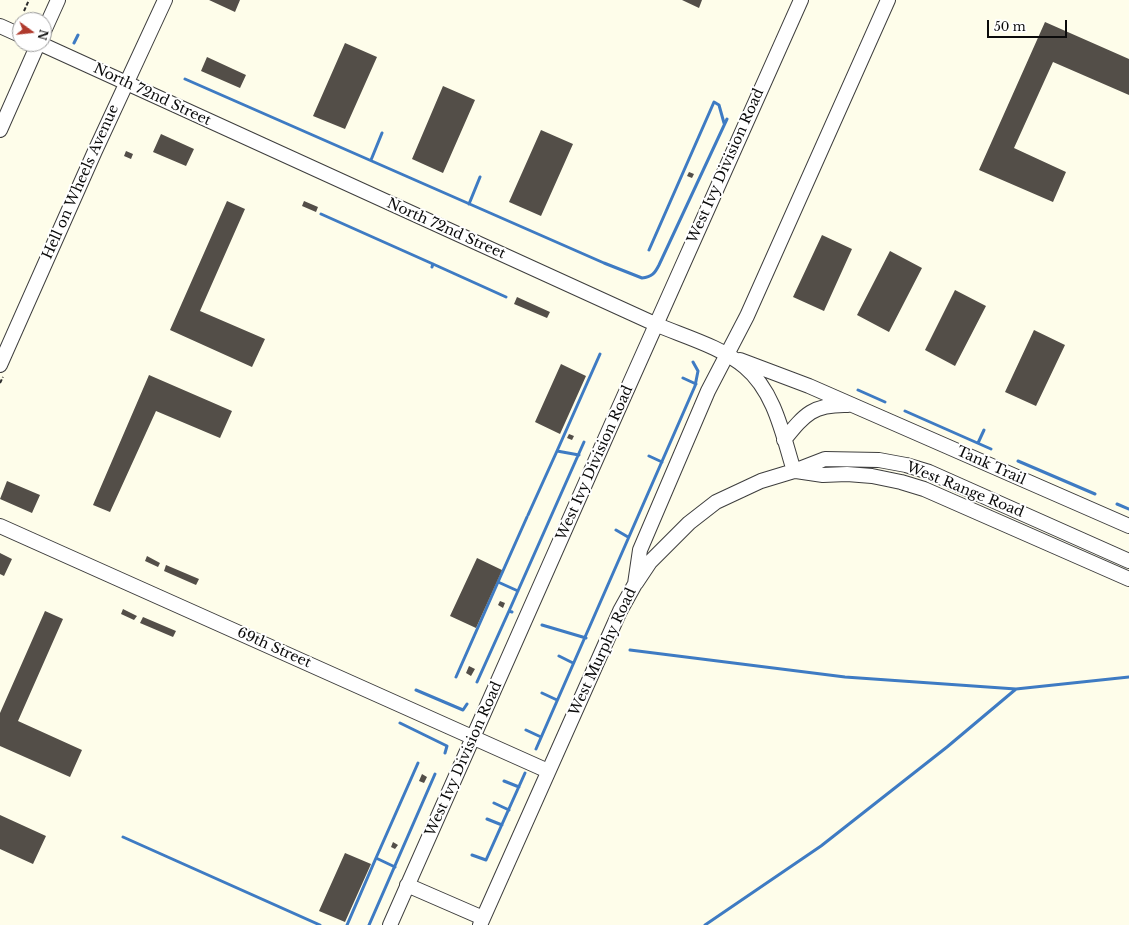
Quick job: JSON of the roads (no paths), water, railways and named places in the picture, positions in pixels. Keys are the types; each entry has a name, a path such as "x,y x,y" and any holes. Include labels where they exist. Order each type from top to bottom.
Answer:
{"street":[{"path":"52,13 58,0"},
{"name":"Hell on Wheels Avenue","path":"0,365 6,336 165,0"},
{"name":"West Ivy Division Road","path":"390,925 474,738 655,324 800,0"},
{"name":"West Murphy Road","path":"482,922 620,610 635,584 640,550 708,391 747,316 888,0"},
{"path":"0,26 12,31"},
{"name":"North 72nd Street","path":"52,49 655,324 726,354 746,368 768,398 794,471"},
{"path":"0,130 34,52"},
{"name":"Tank Trail","path":"726,354 854,406 1129,526"},
{"name":"Tank Trail","path":"784,440 803,417 821,408 835,405 854,406"},
{"name":"West Range Road","path":"635,584 650,562 670,541 716,502 761,481 794,471 825,459 879,460 906,465 953,482 1129,561"},
{"name":"West Range Road","path":"794,471 823,475 847,474 872,476 908,484 946,498 1129,579"},
{"name":"69th Street","path":"0,526 548,771"},
{"path":"407,885 482,922"}],"waterway":[{"path":"74,43 78,35"},
{"path":"185,79 604,263 642,278 651,276 658,268 727,119"},
{"path":"649,250 714,102 719,105 724,123"},
{"path":"371,160 382,133"},
{"path":"469,204 480,177"},
{"path":"321,214 433,264"},
{"path":"432,267 433,264 506,297"},
{"path":"579,455 557,451 600,354"},
{"path":"536,749 695,386 698,371 693,362"},
{"path":"683,378 696,384"},
{"path":"858,390 885,402"},
{"path":"905,411 991,449"},
{"path":"978,443 984,430"},
{"path":"509,611 584,442"},
{"path":"528,515 557,451"},
{"path":"649,456 662,462"},
{"path":"1018,461 1095,494"},
{"path":"1117,504 1129,509"},
{"path":"518,591 498,582 527,517"},
{"path":"616,530 628,537"},
{"path":"456,677 498,582"},
{"path":"477,682 509,611 512,612"},
{"path":"542,625 586,638"},
{"path":"630,650 845,677 1016,689"},
{"path":"559,656 573,663"},
{"path":"705,925 821,846 947,747 1016,689 1129,677"},
{"path":"416,690 463,710 467,704"},
{"path":"542,693 557,700"},
{"path":"400,723 447,746 445,753"},
{"path":"526,730 541,737"},
{"path":"395,867 376,858 418,763"},
{"path":"472,855 486,860 525,773"},
{"path":"369,925 435,774"},
{"path":"504,781 519,787"},
{"path":"494,803 509,810"},
{"path":"487,819 502,825"},
{"path":"123,837 320,925"},
{"path":"347,925 376,858"}]}
